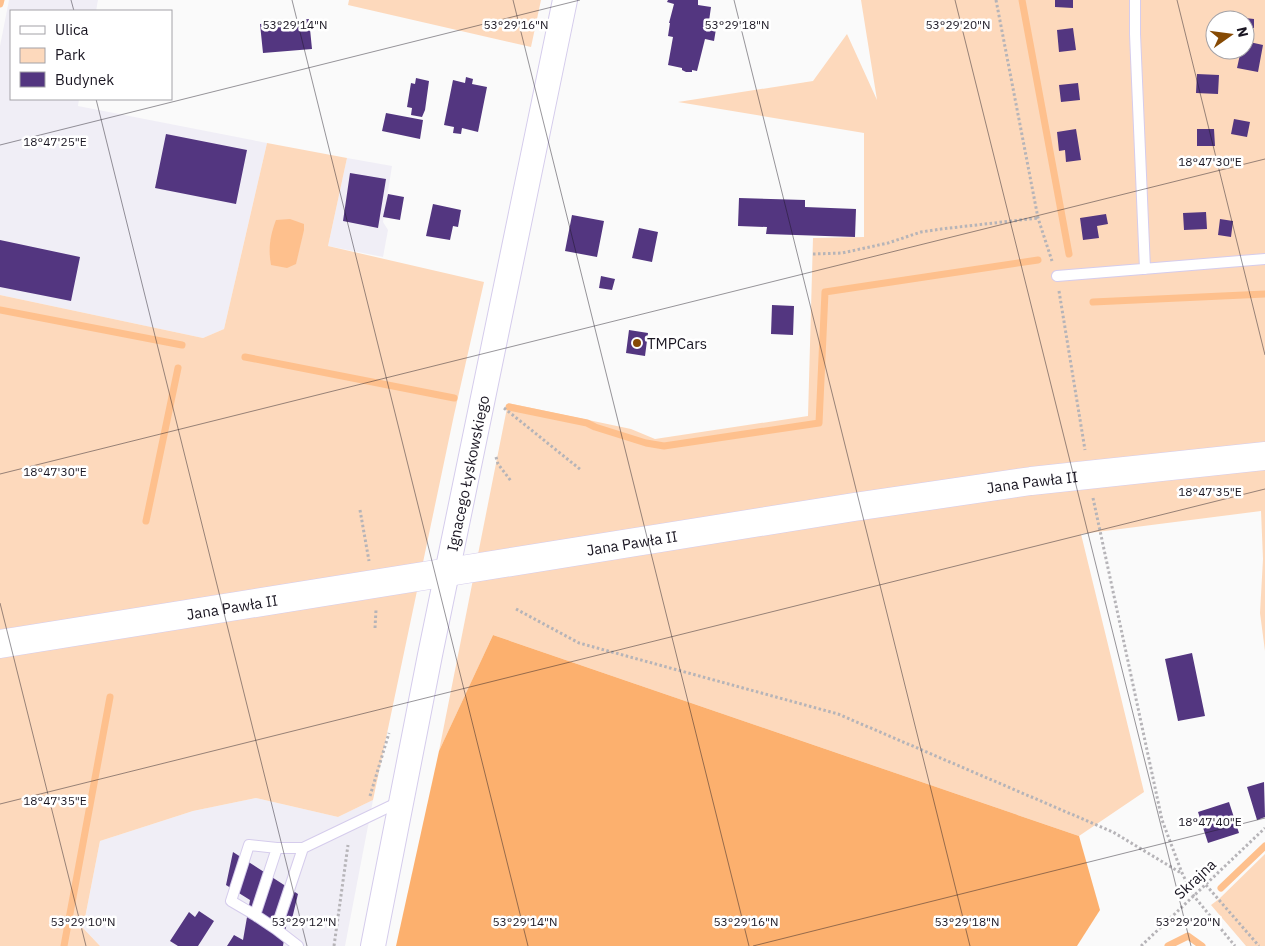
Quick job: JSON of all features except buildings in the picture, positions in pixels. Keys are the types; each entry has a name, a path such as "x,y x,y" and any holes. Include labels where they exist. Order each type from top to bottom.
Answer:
{"main road":[{"name":"Jana Pawła II","path":"0,644 844,508 1031,481 1265,456"}],"street":[{"name":"Ignacego Łyskowskiego","path":"373,946 400,802 543,90 565,0"}],"lane":[{"path":"1135,0 1145,269"},
{"path":"1057,276 1265,259"},
{"path":"298,946 276,929 231,901 249,845 303,848 400,802"},
{"path":"255,915 277,848"},
{"path":"276,929 303,848"}],"path":[{"path":"996,0 1038,218 1057,276 1076,399"},
{"path":"813,254 842,253 888,243 921,232 941,228 1038,218"},
{"path":"504,408 582,470"},
{"path":"1094,508 1162,820 1182,874 1193,895 1235,946"},
{"path":"360,510 370,566"},
{"path":"516,609 579,643 838,714 1113,832 1182,874"},
{"path":"375,628 376,610"},
{"name":"Skrajna","path":"1141,946 1265,828"},
{"path":"1206,885 1259,946"}],"shaded area":[{"path":"9,0 98,0 96,10 10,10 10,100 79,100 78,106 267,143 224,329 203,338 0,295 0,46"},
{"path":"347,158 392,166 383,222 388,230 383,257 328,246"},
{"path":"290,219 304,224 296,264 287,268 271,265 270,242 276,220"},
{"path":"493,635 1079,836 1100,910 1077,946 396,946 439,751"},
{"path":"256,798 338,817 373,800 345,946 100,946 83,928 100,841 193,811"}],"green space":[{"path":"349,0 541,0 531,47 348,5"},
{"path":"861,0 1265,0 1265,651 1260,613 1263,559 1261,511 1081,534 1144,792 1079,836 493,635 439,751 508,403 631,429 655,439 808,416 813,238 864,237 864,133 678,102 813,81 847,34 877,100"},
{"path":"267,143 347,158 328,246 484,282 373,800 338,817 256,798 193,811 100,841 83,928 100,946 0,946 0,295 203,338 224,329"},
{"path":"1265,854 1265,946 1246,946 1211,905"}],"waterway":[{"path":"0,4 1,0"},
{"path":"1022,0 1069,254"},
{"path":"509,407 587,423 646,443 664,446 819,423 825,292 1038,260"},
{"path":"1093,302 1265,294"},
{"path":"0,310 182,345"},
{"path":"245,357 454,398"},
{"path":"146,521 178,368"},
{"path":"64,946 110,697"},
{"path":"1221,888 1265,846"},
{"path":"1168,946 1188,936 1202,946"}],"place":[{"name":"TMPCars","path":"637,343"}]}
